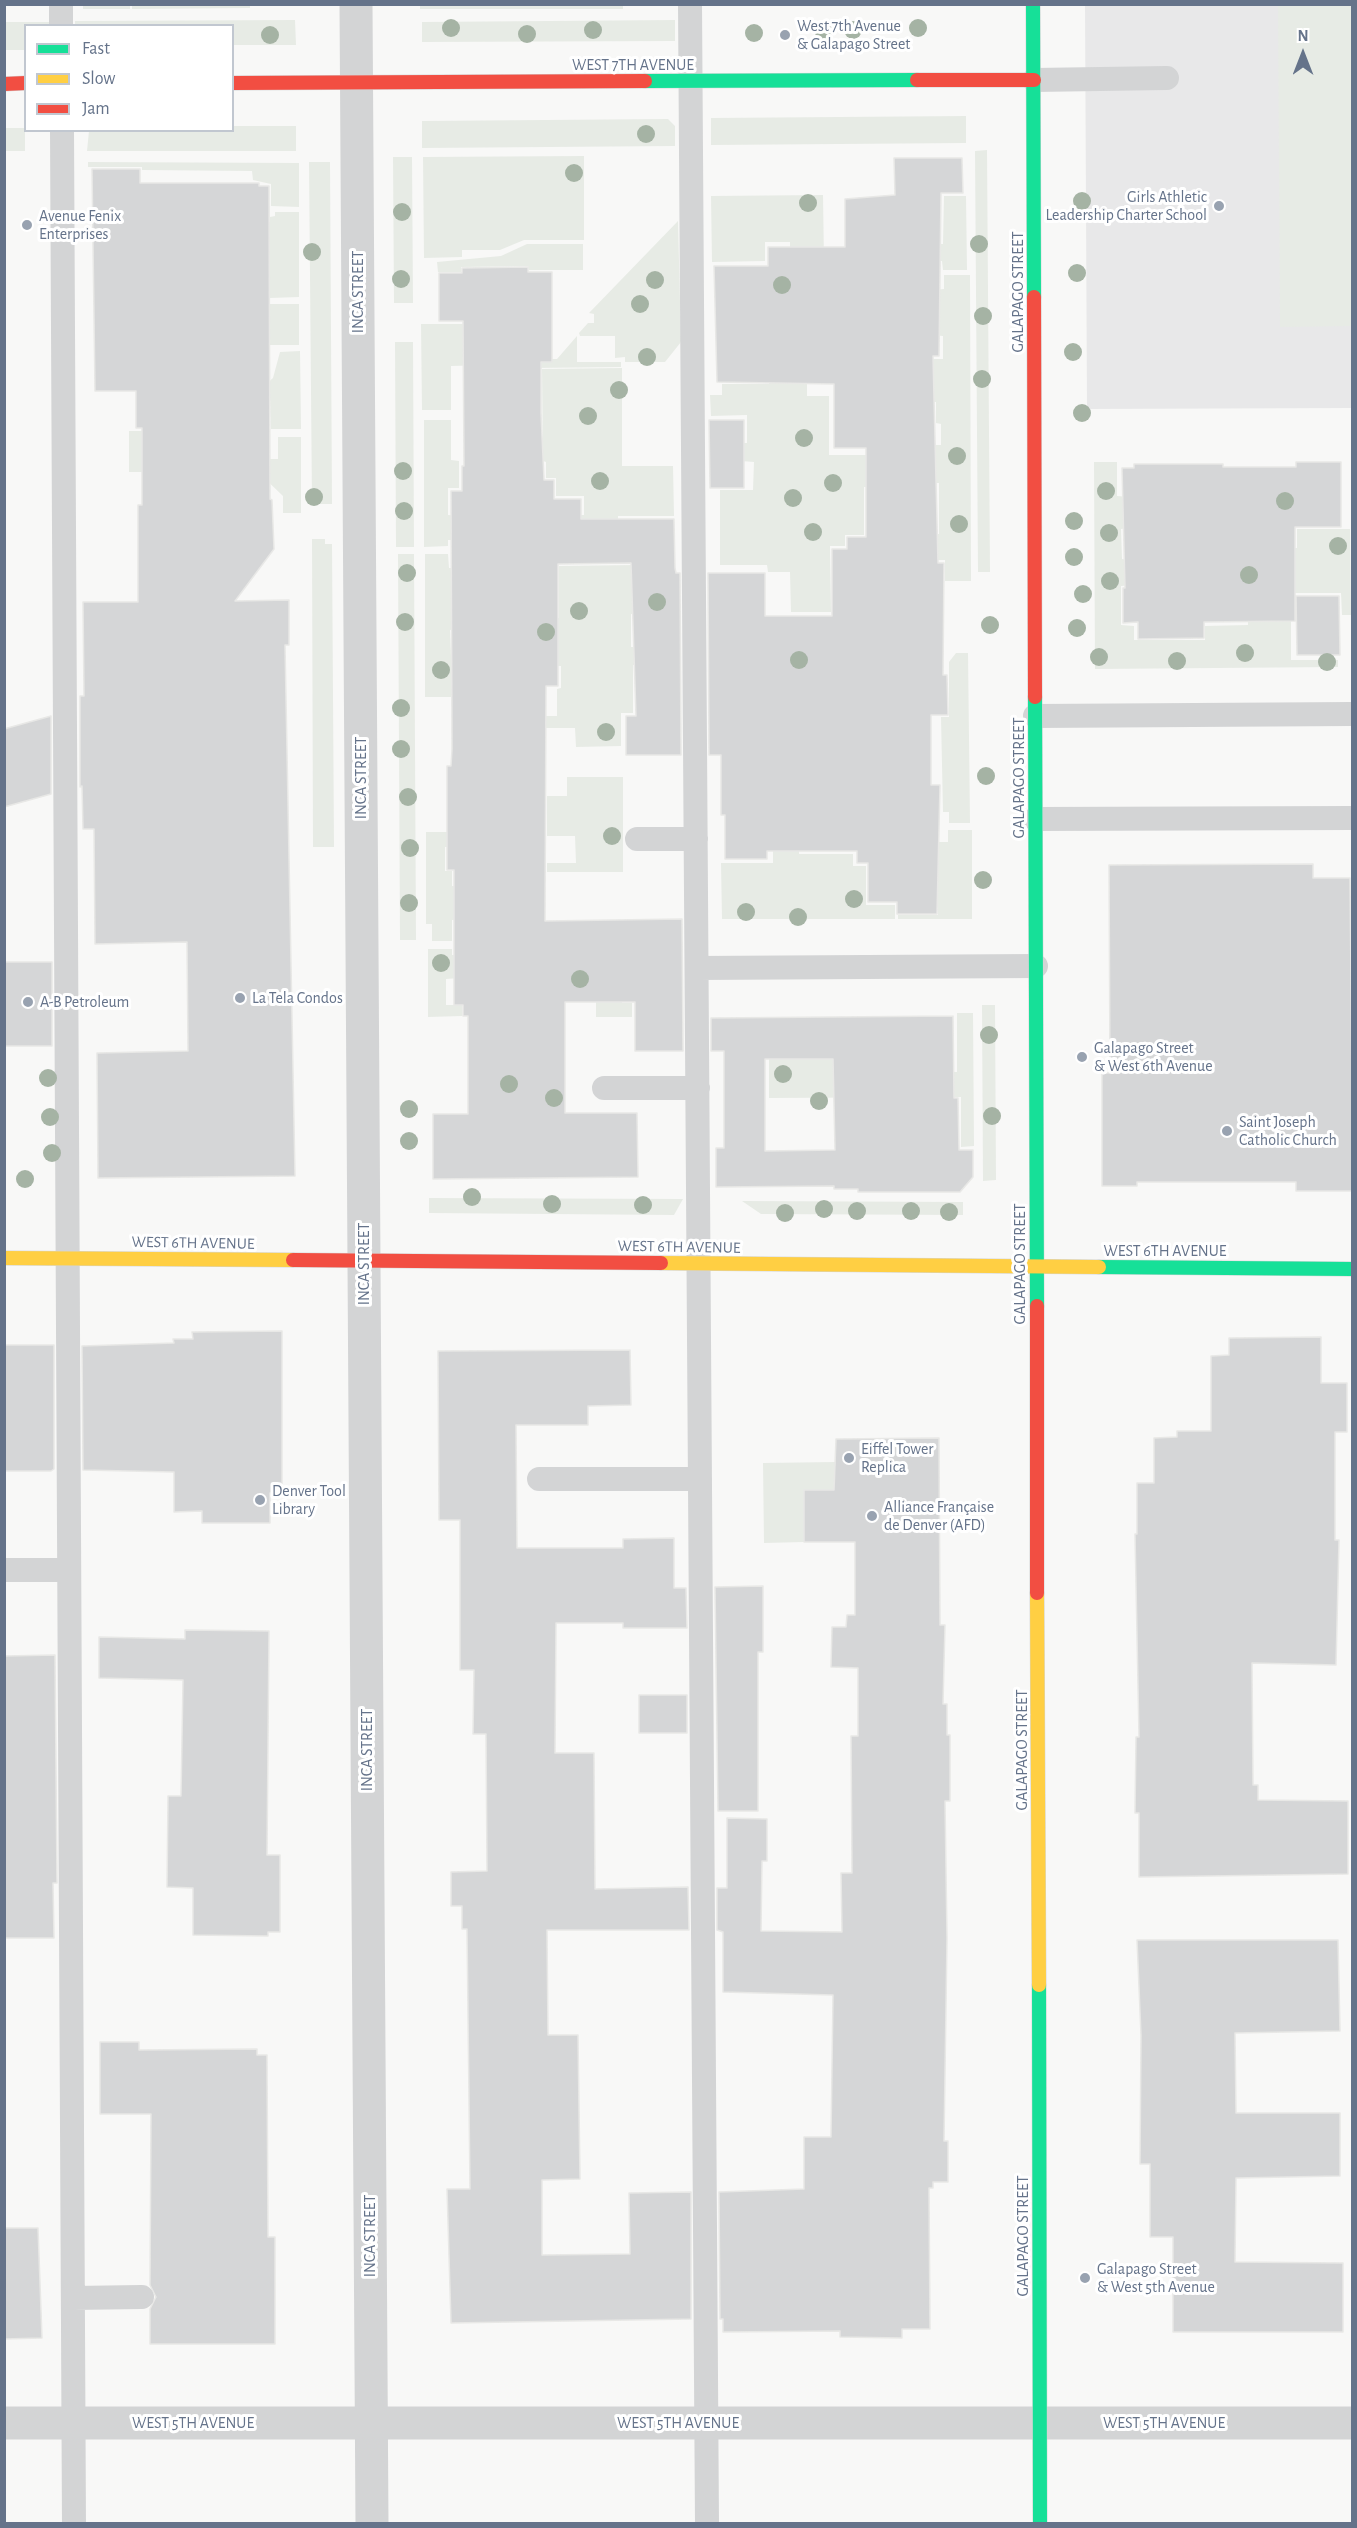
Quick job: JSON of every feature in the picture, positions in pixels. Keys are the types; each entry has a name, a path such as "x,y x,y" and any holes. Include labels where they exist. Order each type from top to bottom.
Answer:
{"street":[{"name":"INCA STREET","path":"356,4 372,2523"},
{"name":"GALAPAGO STREET","path":"1033,4 1040,2523"},
{"name":"WEST 7TH AVENUE","path":"234,83 1034,80"},
{"path":"4,84 24,84"},
{"name":"WEST 6TH AVENUE","path":"4,1258 1353,1269"},
{"name":"WEST 5TH AVENUE","path":"4,2423 1353,2423"}],"lane":[{"path":"61,4 61,24"},
{"path":"690,4 707,2523"},
{"path":"1034,80 1167,78"},
{"path":"62,132 74,2523"},
{"path":"1035,716 1353,714"},
{"path":"1035,819 1353,818"},
{"path":"637,839 696,839"},
{"path":"697,968 1036,966"},
{"path":"604,1088 698,1088"},
{"path":"539,1479 700,1479"},
{"path":"4,1570 69,1570"},
{"path":"73,2298 142,2297"}],"shaded area":[{"path":"250,4 250,8 132,9 132,5"},
{"path":"420,4 623,4 623,9 420,9"},
{"path":"83,5 130,5 130,9 83,9"},
{"name":"Girls Athletic Leadership Charter School","path":"1085,5 1352,5 1352,408 1087,409"},
{"path":"1278,5 1352,5 1352,326 1280,327"},
{"path":"295,20 296,45 234,45 234,24 75,24 75,21"},
{"path":"675,20 675,41 422,42 422,22"},
{"path":"4,22 50,22 50,24 24,24 24,50 5,50"},
{"path":"966,116 966,143 711,145 711,118"},
{"path":"668,119 675,126 675,146 422,148 422,121"},
{"path":"234,126 296,126 296,151 87,151 89,132 234,132"},
{"path":"4,128 24,128 25,151 5,151"},
{"path":"987,150 990,572 978,572 975,151"},
{"path":"584,156 584,240 524,240 500,250 462,250 462,257 424,258 423,157"},
{"path":"393,157 412,157 413,303 394,303"},
{"path":"88,162 299,163 299,207 271,206 271,184 253,180 252,171 142,170 142,167 88,167"},
{"path":"309,162 330,162 332,504 312,504"},
{"path":"823,195 824,262 790,262 790,242 765,242 765,261 712,262 711,196"},
{"path":"944,196 966,196 967,270 943,270 942,261 931,261 934,244 943,244"},
{"path":"275,212 299,212 299,297 270,298 270,270 259,269 257,223 270,222 270,217 275,216"},
{"path":"678,221 681,342 665,362 625,362 625,357 615,358 615,336 580,336 579,333 588,323 594,323 594,314 589,313"},
{"path":"527,244 583,244 583,270 529,270 528,266 461,267 461,272 438,272 437,262 501,256"},
{"path":"944,275 970,275 971,581 945,581 945,560 938,560 938,555 883,535 939,534 939,483 931,483 930,445 941,445 941,424 936,423 936,402 931,402 931,359 943,359 943,336 930,335 933,290 944,289"},
{"path":"264,304 299,304 299,345 270,345"},
{"path":"421,324 475,324 488,365 451,366 451,410 422,410"},
{"path":"769,331 807,332 807,396 829,396 829,455 928,455 873,487 864,487 864,535 845,535 845,546 830,546 831,612 791,612 790,572 768,572 767,565 720,565 720,490 753,490 754,462 741,461 741,443 747,443 747,415 711,416 710,395 722,395 722,384 769,384"},
{"path":"577,336 577,362 621,362 621,367 532,368 532,359 557,359"},
{"path":"395,342 413,342 414,547 396,547"},
{"path":"300,351 301,429 271,429 270,396 237,396 260,389 273,378 280,352"},
{"path":"622,368 622,466 673,466 674,516 618,516 618,563 556,515 584,515 584,496 556,496 556,478 546,478 546,462 543,461 542,369"},
{"path":"424,420 451,420 451,460 459,461 459,488 448,488 448,515 459,516 459,540 448,540 448,546 424,547"},
{"path":"129,431 149,431 229,459 278,459 278,437 301,437 301,513 283,513 283,496 258,472 129,472"},
{"path":"1094,462 1117,462 1117,496 1132,497 1133,528 1121,529 1122,559 1132,560 1132,585 1121,586 1121,625 1134,626 1134,640 1205,640 1205,626 1248,625 1248,601 1291,601 1291,660 1338,660 1338,667 1095,669"},
{"path":"1297,529 1350,529 1351,615 1342,615 1341,593 1294,593 1272,548 1297,548"},
{"path":"312,539 325,539 325,544 332,544 334,847 313,847"},
{"path":"398,554 414,554 416,940 400,940"},
{"path":"425,554 448,554 449,568 460,568 451,592 451,613 458,629 450,630 451,655 459,656 459,681 451,682 451,697 425,697"},
{"path":"635,565 674,614 631,614 631,647 644,647 644,664 633,665 633,713 621,713 621,746 576,747 575,728 465,728 465,716 557,716 557,689 561,688 561,666 534,665 534,618 559,618 559,566"},
{"path":"956,653 968,653 970,823 949,823 949,812 943,812 941,717 949,717 949,662"},
{"path":"567,777 623,777 623,872 547,872 547,863 576,863 575,836 547,836 547,796 567,796"},
{"path":"948,830 972,830 972,919 898,919 898,915 938,915 937,842 948,842"},
{"path":"426,832 455,832 455,847 445,847 445,871 452,871 452,886 463,887 463,919 452,920 452,941 432,941 432,924 426,924"},
{"path":"773,838 799,838 799,854 853,854 853,866 866,866 866,905 895,905 895,919 722,919 721,863 773,863"},
{"path":"428,949 452,949 452,955 463,955 460,978 446,979 446,1005 462,1005 462,1016 428,1017"},
{"path":"622,977 622,1003 632,1003 632,1017 596,1017 596,1001"},
{"path":"982,1005 995,1005 996,1180 983,1181"},
{"path":"957,1013 973,1013 974,1146 961,1147 961,1097 769,1098 769,1059 782,1059 782,1052 841,1051 842,1073 957,1072"},
{"path":"429,1198 683,1199 674,1215 429,1213"},
{"path":"742,1201 963,1202 963,1215 761,1214"},
{"path":"835,1462 836,1490 804,1491 804,1542 764,1543 763,1463"}],"building":[{"path":"894,158 962,158 963,193 941,193 939,356 933,356 938,563 944,563 943,675 947,675 948,715 931,715 931,785 940,785 937,914 897,914 897,902 868,902 868,863 857,863 857,851 767,851 767,859 725,859 725,815 721,815 721,755 709,755 708,573 765,573 765,616 832,616 832,549 847,549 847,537 866,537 866,448 834,448 834,384 717,382 714,266 768,266 768,247 845,247 845,199 895,195"},
{"path":"92,169 140,169 140,183 259,183 259,186 269,186 270,499 272,500 274,549 235,601 289,600 289,645 285,645 295,1176 98,1178 97,1053 188,1051 187,942 95,944 94,829 83,829 82,786 80,787 80,696 84,696 83,602 138,602 138,505 142,505 142,428 136,428 136,391 95,391"},
{"path":"528,267 528,272 552,272 552,362 541,362 544,480 554,480 554,499 581,499 581,519 674,519 675,568 676,573 680,573 681,755 626,755 626,716 636,716 631,563 558,564 558,686 546,686 545,921 682,919 683,1051 635,1051 635,1002 565,1002 565,1113 637,1113 638,1177 433,1179 433,1114 468,1114 468,1016 463,1016 463,1005 454,1005 454,870 447,870 447,766 451,766 452,749 451,491 462,491 462,466 464,466 463,321 439,321 439,273 462,273 462,268"},
{"path":"709,420 744,420 744,488 710,488"},
{"path":"1296,462 1341,462 1341,527 1295,527 1295,621 1204,622 1204,638 1138,639 1138,622 1123,623 1123,588 1125,588 1122,468 1134,468 1134,464 1296,467"},
{"path":"1296,596 1339,596 1340,655 1297,655"},
{"path":"51,716 51,794 4,807 4,729"},
{"path":"1313,864 1313,878 1350,878 1353,1191 1296,1191 1296,1182 1137,1182 1137,1186 1102,1186 1102,1073 1110,1073 1109,865"},
{"path":"4,962 52,962 52,1046 4,1046"},
{"path":"953,1016 954,1098 958,1098 959,1150 973,1150 973,1177 960,1192 858,1192 858,1189 834,1189 834,1186 716,1187 716,1148 724,1148 724,1051 711,1051 711,1018","holes":["765,1059 833,1059 835,1150 765,1151"]},
{"path":"282,1331 282,1493 270,1493 270,1523 202,1523 202,1511 174,1512 174,1472 83,1470 82,1346 174,1343 173,1339 193,1339 192,1332"},
{"path":"1321,1337 1321,1383 1347,1383 1347,1432 1335,1432 1335,1540 1339,1540 1336,1665 1252,1663 1253,1785 1258,1785 1258,1800 1348,1801 1348,1874 1139,1877 1139,1813 1135,1813 1136,1737 1139,1737 1135,1534 1137,1534 1137,1483 1154,1483 1154,1438 1177,1437 1177,1431 1211,1431 1211,1356 1229,1355 1229,1338"},
{"path":"4,1345 54,1345 54,1469 51,1471 4,1471"},
{"path":"630,1350 631,1405 588,1406 588,1425 516,1425 517,1548 623,1548 623,1539 674,1538 674,1588 686,1588 687,1628 623,1628 623,1623 556,1623 555,1753 594,1753 595,1889 688,1887 689,1930 547,1930 548,2035 578,2035 580,2179 542,2180 542,2255 630,2254 629,2193 691,2192 691,2319 451,2323 447,2189 470,2189 467,1929 462,1929 462,1906 451,1906 451,1872 487,1871 486,1734 473,1734 474,1670 460,1670 460,1520 439,1520 438,1351"},
{"path":"939,1438 940,1625 945,1625 943,1704 947,1704 947,1735 950,1735 950,1801 945,1801 947,1938 944,2141 948,2141 948,2182 933,2182 933,2188 929,2188 930,2329 902,2329 902,2338 840,2337 840,2331 723,2332 723,2319 720,2319 719,2192 804,2189 804,2137 831,2137 833,1995 723,1992 723,1932 717,1930 717,1888 727,1888 727,1818 767,1819 767,1861 762,1861 761,1931 842,1932 841,1873 852,1873 851,1736 858,1736 858,1668 831,1667 832,1627 846,1627 847,1615 855,1615 855,1542 804,1542 804,1490 834,1490 836,1439"},
{"path":"763,1586 763,1652 758,1652 758,1811 718,1811 715,1587"},
{"path":"185,1630 269,1631 267,1855 280,1855 280,1932 268,1932 268,1936 193,1935 193,1888 167,1887 168,1796 181,1796 183,1680 99,1678 99,1637 185,1639"},
{"path":"55,1655 57,1883 53,1883 54,1938 4,1938 4,1656"},
{"path":"639,1695 687,1695 687,1733 639,1733"},
{"path":"1137,1940 1338,1940 1340,2031 1235,2033 1236,2113 1340,2113 1340,2176 1236,2178 1235,2262 1343,2263 1343,2332 1173,2332 1173,2237 1150,2237 1150,2164 1140,2164 1141,2035"},
{"path":"100,2042 139,2042 139,2050 257,2049 257,2055 267,2055 268,2237 275,2237 275,2344 150,2344 150,2309 156,2297 150,2285 151,2114 100,2114"},
{"path":"4,2228 38,2228 42,2338 4,2339"}],"traffic: fast":[{"path":"1033,4 1034,297"},
{"path":"645,81 917,80"},
{"path":"1035,697 1037,1306"},
{"path":"1099,1267 1352,1269"},
{"path":"1039,1985 1040,2524"}],"traffic: slow":[{"path":"4,1258 293,1260"},
{"path":"661,1263 1099,1267"},
{"path":"1037,1593 1039,1985"}],"traffic: jam":[{"path":"917,80 1034,80"},
{"path":"234,83 645,81"},
{"path":"4,84 24,83"},
{"path":"1034,297 1035,697"},
{"path":"293,1260 661,1263"},
{"path":"1037,1306 1037,1593"}],"place":[{"name":"West 7th Avenue & Galapago Street","path":"785,35"},
{"name":"Girls Athletic Leadership Charter School","path":"1219,206"},
{"name":"Avenue Fenix Enterprises","path":"27,225"},
{"name":"La Tela Condos","path":"240,998"},
{"name":"A-B Petroleum","path":"28,1002"},
{"name":"Galapago Street & West 6th Avenue","path":"1082,1057"},
{"name":"Saint Joseph Catholic Church","path":"1227,1131"},
{"name":"Eiffel Tower Replica","path":"849,1458"},
{"name":"Denver Tool Library","path":"260,1500"},
{"name":"Alliance Française de Denver (AFD)","path":"872,1516"},
{"name":"Galapago Street & West 5th Avenue","path":"1085,2278"}]}
